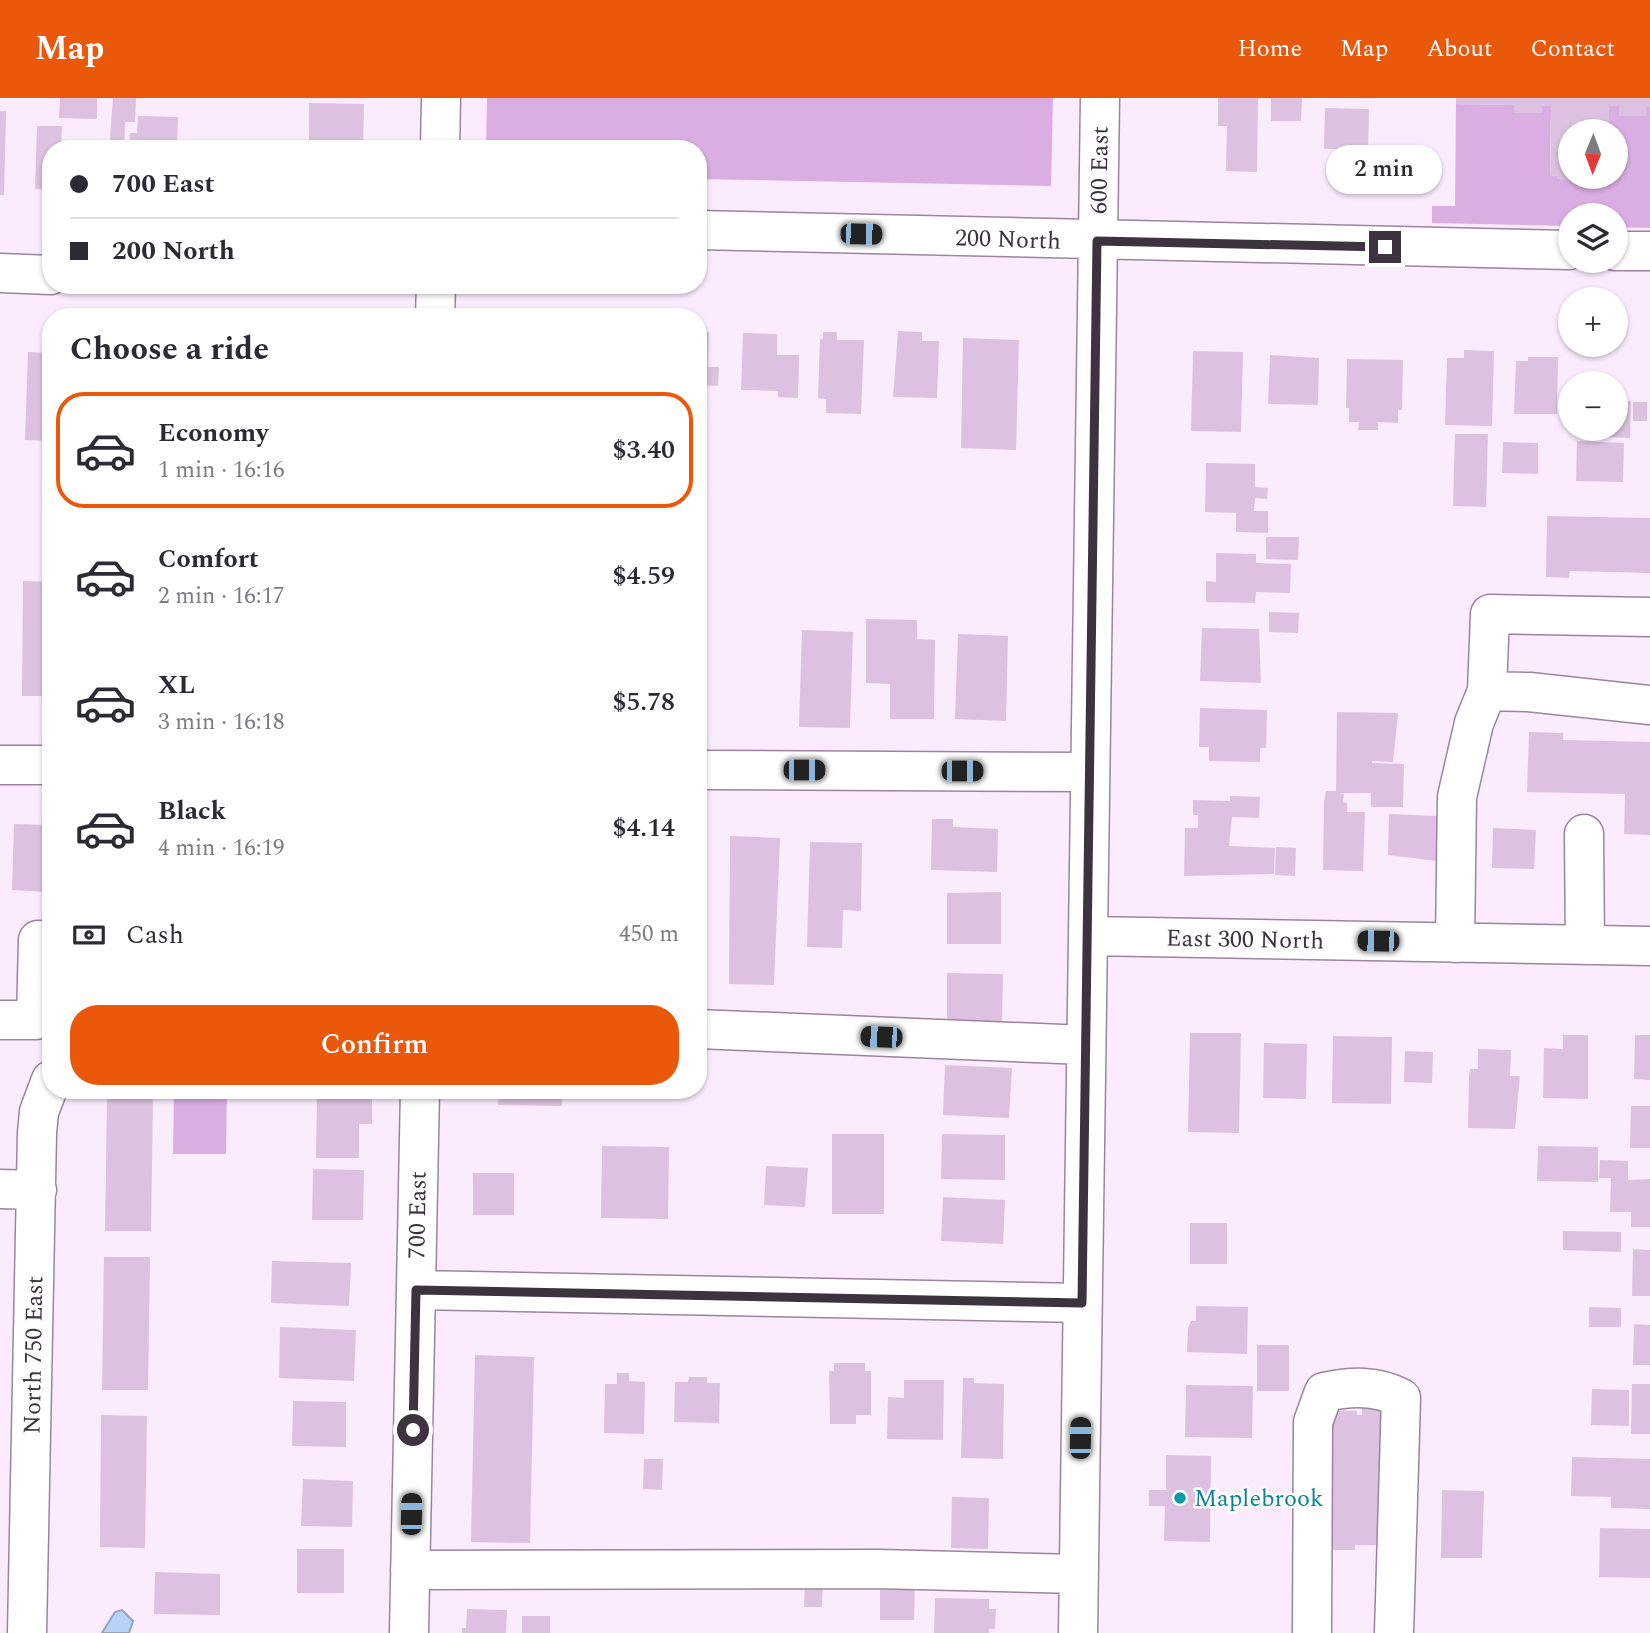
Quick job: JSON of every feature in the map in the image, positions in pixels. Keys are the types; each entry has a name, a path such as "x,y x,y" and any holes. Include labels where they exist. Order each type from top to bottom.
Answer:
{"street":[{"path":"440,140 441,98"},
{"name":"600 East","path":"1089,772 1100,98"},
{"name":"200 North","path":"707,230 1558,250"},
{"path":"1628,251 1650,251"},
{"path":"0,274 42,275"},
{"path":"1455,943 1457,797 1474,723 1487,691 1490,614 1650,617"},
{"path":"1487,691 1529,692 1650,705"},
{"path":"0,765 42,765"},
{"path":"707,770 1089,772 1078,1633"},
{"path":"1584,834 1585,945"},
{"name":"East 300 North","path":"1089,936 1650,946"},
{"path":"0,1020 36,1020 38,940 42,940"},
{"path":"707,1029 1086,1045"},
{"name":"North 750 East","path":"27,1633 15,1534 18,1190 44,1099"},
{"name":"700 East","path":"410,1633 420,1099"},
{"path":"416,1290 1082,1303"},
{"path":"1312,1633 1313,1422 1324,1392 1348,1387 1387,1391 1401,1398 1394,1633"},
{"path":"410,1570 878,1569 1077,1574"}],"shaded area":[{"path":"487,98 1053,98 1051,186 707,179 707,140 486,140"},
{"path":"1456,104 1514,105 1515,113 1542,113 1542,106 1551,106 1550,175 1557,176 1558,189 1628,189 1628,119 1609,119 1609,106 1619,106 1619,116 1646,116 1646,107 1650,107 1650,228 1628,227 1628,203 1558,203 1558,226 1432,223 1432,206 1455,206"},
{"path":"174,1099 227,1099 226,1154 173,1154"}],"water":[{"path":"122,1610 133,1621 129,1633 102,1633 115,1612"}],"building":[{"path":"60,98 97,98 97,119 59,118"},
{"path":"113,98 136,98 135,122 125,122 124,140 110,140"},
{"path":"1218,98 1258,98 1257,172 1226,171 1227,126 1218,126"},
{"path":"1271,98 1302,98 1301,121 1271,121"},
{"path":"1456,98 1650,98 1646,116 1619,116 1619,106 1609,106 1609,119 1558,119 1558,179 1557,176 1550,175 1551,106 1542,106 1542,113 1514,113 1514,105 1456,104"},
{"path":"309,103 364,104 363,140 309,140"},
{"path":"1325,108 1369,109 1368,152 1358,152 1358,158 1336,157 1337,149 1324,149"},
{"path":"0,111 6,111 4,195 0,195"},
{"path":"138,116 178,117 177,140 130,140 130,133 137,133"},
{"path":"37,126 62,126 61,140 42,140 42,189 35,189"},
{"path":"898,331 922,332 922,341 939,341 937,398 893,397"},
{"path":"707,332 708,367 719,367 718,386 707,385"},
{"path":"823,332 837,332 837,340 864,340 861,414 826,413 826,399 818,398 820,339 823,339"},
{"path":"743,333 777,334 777,355 799,355 798,398 778,397 778,391 741,390"},
{"path":"963,338 1019,340 1016,450 961,448"},
{"path":"1464,350 1494,351 1492,426 1445,425 1447,358 1464,358"},
{"path":"1193,351 1243,352 1241,432 1191,431"},
{"path":"28,352 42,353 42,441 25,440"},
{"path":"1270,355 1319,358 1318,405 1268,404"},
{"path":"1528,357 1558,357 1557,414 1514,414 1516,361 1528,361"},
{"path":"1347,359 1403,360 1402,410 1398,410 1398,423 1378,422 1378,430 1358,430 1359,422 1349,422 1349,408 1346,408"},
{"path":"1628,401 1631,401 1628,438"},
{"path":"1633,402 1647,402 1647,421 1633,421"},
{"path":"1455,434 1488,434 1486,507 1453,506"},
{"path":"1577,441 1624,443 1623,482 1576,481"},
{"path":"1503,442 1538,443 1538,474 1502,473"},
{"path":"1206,463 1255,464 1255,487 1268,488 1267,499 1255,498 1254,511 1268,511 1268,533 1236,532 1236,513 1205,512"},
{"path":"1547,516 1650,518 1650,573 1570,571 1569,578 1546,577"},
{"path":"1266,537 1299,537 1298,560 1266,559"},
{"path":"1216,553 1256,554 1256,563 1291,564 1290,593 1256,592 1255,603 1206,602 1206,581 1216,582"},
{"path":"23,581 42,582 42,696 22,696"},
{"path":"1269,612 1299,613 1298,633 1269,632"},
{"path":"866,619 917,620 917,639 935,640 934,719 890,719 890,684 866,683"},
{"path":"1202,628 1259,629 1261,683 1200,681"},
{"path":"802,630 853,632 850,728 799,727"},
{"path":"958,634 1008,636 1006,721 955,719"},
{"path":"1200,708 1267,710 1266,748 1260,748 1260,762 1209,761 1209,747 1199,747"},
{"path":"1337,712 1398,713 1393,762 1372,763 1404,764 1403,807 1371,807 1371,793 1340,793 1344,794 1343,802 1347,803 1347,812 1365,812 1363,871 1323,870 1324,802 1326,791 1336,791"},
{"path":"1529,732 1563,733 1563,740 1650,742 1650,835 1624,834 1625,794 1527,792"},
{"path":"1230,796 1260,797 1259,818 1232,817 1229,846 1275,848 1274,874 1184,876 1185,828 1198,828 1198,815 1193,815 1193,800 1230,801"},
{"path":"1389,814 1438,816 1437,861 1388,855"},
{"path":"932,819 953,819 953,827 998,829 997,872 931,870"},
{"path":"14,824 42,825 42,892 12,890"},
{"path":"1493,828 1536,830 1534,869 1492,868"},
{"path":"730,836 780,838 774,985 729,984"},
{"path":"810,842 862,843 861,911 843,910 842,948 807,947"},
{"path":"1276,847 1296,848 1295,876 1275,875"},
{"path":"1001,892 1001,944 947,944 947,893"},
{"path":"947,973 1003,974 1002,1021 947,1020"},
{"path":"1190,1033 1241,1033 1239,1133 1188,1132"},
{"path":"1563,1035 1588,1035 1588,1099 1543,1098 1544,1048 1563,1049"},
{"path":"1635,1035 1650,1035 1650,1080 1634,1079"},
{"path":"1333,1036 1392,1037 1391,1104 1332,1103"},
{"path":"1264,1043 1307,1044 1306,1099 1263,1098"},
{"path":"1478,1049 1511,1050 1510,1076 1520,1076 1515,1129 1468,1128 1470,1069 1478,1069"},
{"path":"1405,1051 1433,1052 1432,1083 1404,1082"},
{"path":"945,1065 1012,1068 1009,1118 943,1115"},
{"path":"107,1099 153,1099 151,1231 105,1231"},
{"path":"317,1099 372,1099 372,1124 359,1124 359,1158 316,1158"},
{"path":"498,1099 562,1099 562,1106 498,1105"},
{"path":"1631,1106 1650,1106 1650,1148 1630,1148"},
{"path":"832,1134 884,1134 884,1214 832,1214"},
{"path":"942,1134 1005,1135 1005,1180 941,1179"},
{"path":"602,1146 669,1147 668,1219 601,1218"},
{"path":"1538,1146 1598,1147 1598,1182 1537,1181"},
{"path":"1600,1160 1628,1161 1628,1180 1650,1179 1650,1227 1631,1227 1631,1212 1610,1212 1611,1178 1599,1178"},
{"path":"766,1166 808,1168 805,1207 764,1205"},
{"path":"313,1169 364,1170 363,1220 312,1220"},
{"path":"473,1173 514,1173 514,1215 473,1215"},
{"path":"943,1197 1005,1200 1003,1244 941,1241"},
{"path":"1190,1223 1227,1223 1227,1264 1190,1264"},
{"path":"1563,1231 1621,1232 1621,1252 1563,1250"},
{"path":"1633,1249 1650,1250 1650,1296 1632,1296"},
{"path":"104,1257 150,1257 148,1390 102,1390"},
{"path":"272,1261 351,1263 349,1306 271,1303"},
{"path":"1196,1306 1248,1307 1247,1354 1187,1352 1188,1328 1191,1321 1196,1321"},
{"path":"1589,1307 1621,1308 1621,1327 1589,1327"},
{"path":"1634,1324 1650,1325 1650,1365 1633,1365"},
{"path":"280,1327 356,1330 354,1381 279,1378"},
{"path":"1257,1345 1289,1345 1289,1391 1257,1391"},
{"path":"475,1355 534,1357 530,1543 471,1542"},
{"path":"834,1363 865,1363 865,1371 871,1371 871,1415 856,1415 856,1424 830,1424 829,1371 834,1371"},
{"path":"617,1373 629,1373 629,1381 645,1382 644,1434 604,1433 605,1384 617,1384"},
{"path":"689,1377 707,1377 707,1383 720,1383 719,1423 674,1422 675,1382 688,1382"},
{"path":"963,1378 974,1378 974,1383 1004,1384 1003,1459 961,1458"},
{"path":"904,1380 944,1380 943,1440 887,1439 888,1397 904,1398"},
{"path":"1632,1384 1650,1384 1650,1434 1631,1434"},
{"path":"1186,1385 1253,1386 1252,1438 1185,1437"},
{"path":"1592,1389 1629,1390 1629,1426 1591,1425"},
{"path":"1362,1400 1384,1401 1384,1545 1355,1545 1355,1550 1331,1550 1333,1410 1357,1411 1357,1415 1362,1415"},
{"path":"293,1401 346,1402 346,1447 292,1446"},
{"path":"101,1415 147,1416 145,1548 100,1547"},
{"name":"Maplebrook","path":"1166,1455 1211,1456 1210,1542 1164,1541 1165,1506 1149,1506 1149,1490 1166,1490"},
{"path":"1572,1457 1650,1459 1650,1509 1611,1508 1611,1497 1571,1496"},
{"path":"644,1459 663,1459 662,1490 643,1489"},
{"path":"303,1479 353,1481 352,1527 301,1526"},
{"path":"1442,1490 1484,1491 1482,1558 1441,1558"},
{"path":"952,1497 989,1498 988,1549 951,1548"},
{"path":"1600,1528 1650,1529 1650,1578 1599,1577"},
{"path":"297,1549 344,1549 344,1593 297,1593"},
{"path":"155,1572 220,1574 220,1615 154,1614"},
{"path":"805,1578 823,1578 822,1607 804,1607"},
{"path":"880,1579 915,1580 914,1620 880,1620"},
{"path":"935,1598 989,1599 989,1609 996,1609 995,1629 989,1629 989,1633 934,1633"},
{"path":"467,1609 507,1610 506,1633 462,1633 462,1628 466,1628"},
{"path":"522,1616 550,1616 550,1633 522,1633"}],"place":[{"name":"Maplebrook","path":"1180,1498"}],"route":[{"path":"413,1430 416,1290 1082,1303 1097,241 1385,247"}]}
